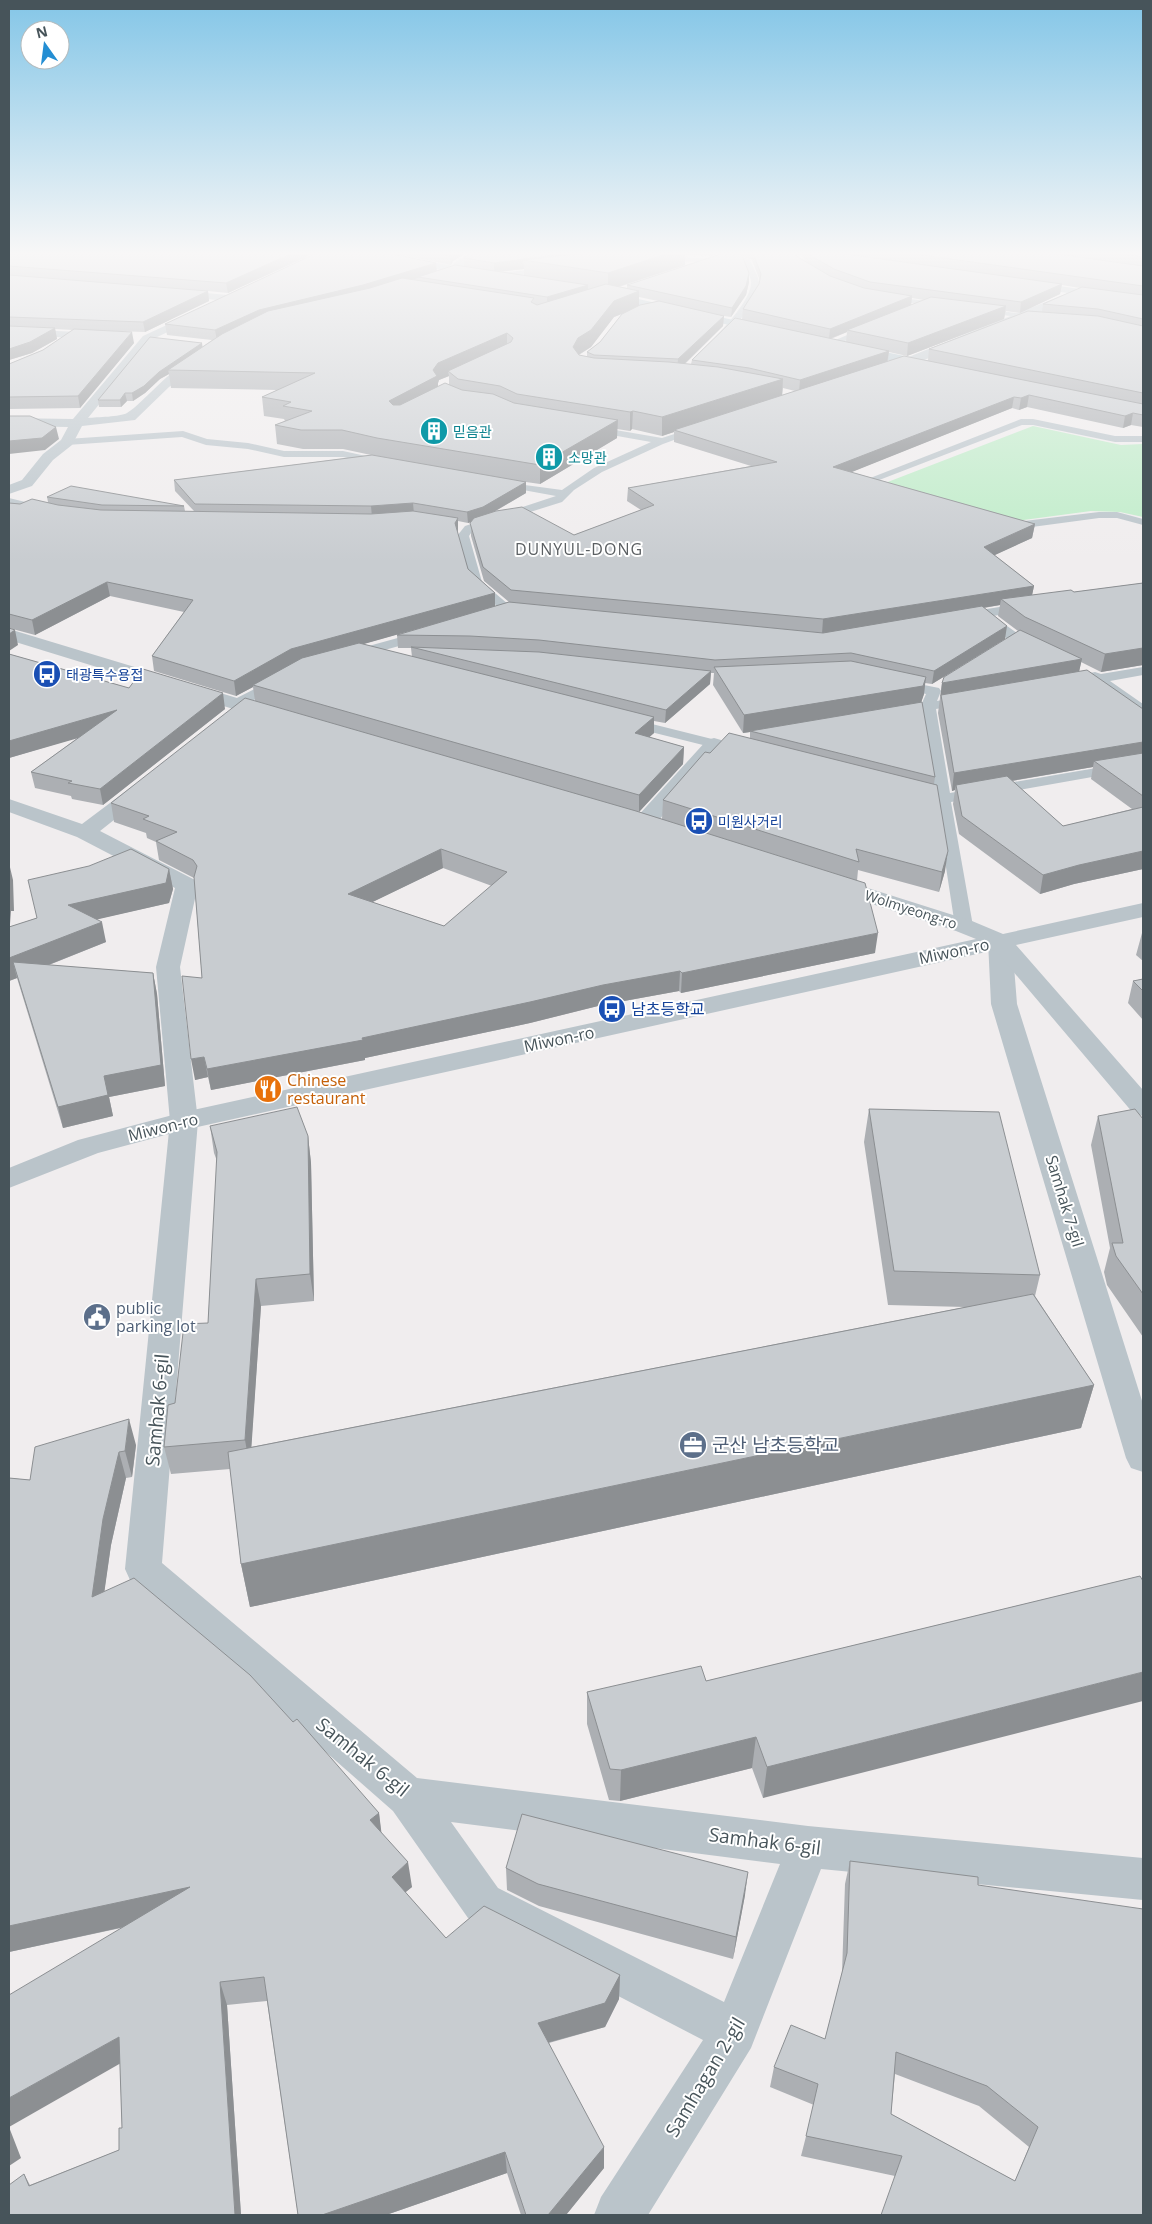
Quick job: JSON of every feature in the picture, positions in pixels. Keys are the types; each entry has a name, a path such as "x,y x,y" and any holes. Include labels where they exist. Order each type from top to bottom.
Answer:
{"main road":[{"path":"882,355 949,369"}],"street":[{"path":"9,490 27,483 39,466 67,442 77,423 133,355"},
{"path":"9,422 77,423 130,417 165,384 208,355"},
{"path":"910,360 924,355"},
{"path":"17,470 39,466"},
{"path":"9,634 233,712 292,720"},
{"path":"644,824 714,744"},
{"path":"85,832 154,778"},
{"path":"9,804 85,832 187,885 168,967 184,1121"},
{"name":"Wolmyeong-ro","path":"813,878 964,926 1000,941 1143,1107"},
{"name":"Miwon-ro","path":"10,1177 88,1146 184,1121 1143,910"},
{"name":"Samhak 7-gil","path":"1000,941 1004,1004 1143,1458"},
{"name":"Samhak 6-gil","path":"184,1121 142,1569 408,1798 808,1847 1143,1879"},
{"path":"408,1798 483,1903 736,2032"},
{"name":"Samhagan 2-gil","path":"619,2215 736,2032 808,1847"}],"lane":[{"path":"891,366 910,360"},
{"path":"892,493 874,488 865,482 1021,422 1033,422 1121,439 1143,439"},
{"path":"454,525 469,528 558,500 570,488 598,470 664,441 712,425"},
{"path":"581,427 664,441"},
{"path":"67,442 183,434 206,442 248,446 284,454 343,454 397,465"},
{"path":"492,482 564,494"},
{"path":"9,501 61,513"},
{"path":"1000,525 1017,526 1099,515 1117,515 1143,522"},
{"path":"469,528 463,536 476,583 513,610 489,615"},
{"path":"954,618 1039,605"},
{"path":"982,613 1012,642 1050,655"},
{"path":"342,658 434,631"},
{"path":"360,653 406,654"},
{"path":"360,653 388,661"},
{"path":"1075,667 1101,679 1143,710"},
{"path":"1062,685 1143,671"},
{"path":"233,712 290,674"},
{"path":"887,681 938,689 928,706 964,926"},
{"path":"879,714 976,698"},
{"path":"618,719 714,744 743,745"},
{"path":"904,790 942,799 1143,764"}],"green space":[{"path":"1033,426 1121,445 1143,444 1143,517 1120,512 1091,511 1009,522 880,485"}],"building":[{"path":"31,355 113,355 78,396 9,397 9,364"},
{"path":"135,355 185,355 159,372 144,386 132,393 125,393 120,400 98,400"},
{"path":"191,355 457,355 438,363 433,370 437,376 389,401 393,405 400,405 445,383 462,390 493,394 514,403 618,420 540,465 377,438 342,430 301,430 275,425 312,411 283,406 291,402 262,397 315,373 168,370"},
{"path":"483,355 579,355 594,358 718,367 783,379 662,417 517,394 500,386 458,379 448,371"},
{"path":"594,355 683,355 678,359"},
{"path":"697,355 877,355 800,380 749,368 692,360"},
{"path":"957,355 1143,355 1143,393"},
{"path":"904,356 1143,404 1143,415 1133,413 1125,416 1029,395 1021,398 1014,397 833,467 1035,524 984,547 1034,586 823,619 511,590 483,567 470,523 474,518 496,511 522,507 574,535 654,505 628,488 777,462 674,430"},
{"path":"9,416 30,416 56,427 42,438 9,441"},
{"path":"372,455 526,482 483,507 467,512 413,503 371,506 195,504 174,480"},
{"path":"71,486 184,506 102,505 47,497"},
{"path":"32,499 58,505 101,510 371,514 413,511 458,518 455,523 468,569 495,593 291,649 234,681 152,656 193,600 107,582 32,620 9,614 9,503 20,504"},
{"path":"1143,583 1143,648 1105,654 1025,617 1001,599 1071,590 1074,592"},
{"path":"509,602 823,633 982,606 1007,626 934,671 851,653 715,660 539,640 470,636 397,635"},
{"path":"9,628 15,630 9,634"},
{"path":"1020,630 1082,659 942,683 944,677"},
{"path":"359,643 654,717 635,733 684,747 639,795 253,685 302,658"},
{"path":"411,647 539,652 711,671 666,710"},
{"path":"9,654 129,688 143,669 223,693 100,789 68,783 72,781 31,772 117,710 9,741"},
{"path":"851,661 926,677 923,686 744,715 714,667"},
{"path":"1087,670 1143,709 1143,742 954,773 941,695"},
{"path":"245,698 636,811 865,883 878,933 682,973 680,971 603,985 362,1038 363,1040 207,1069 204,1057 191,1059 182,976 202,978 194,877 197,866 193,860 156,841 177,832 143,819 149,816 111,803","holes":["441,849 507,872 444,926 348,894"]},
{"path":"922,702 935,777 750,731"},
{"path":"729,733 937,785 948,851 942,872 856,849 859,862 663,800 705,752 710,753"},
{"path":"1143,753 1143,796 1094,761"},
{"path":"1007,776 1063,826 1143,807 1143,851 1043,875 962,816 956,785"},
{"path":"131,849 169,869 166,883 68,905 102,922 9,958 9,927 37,918 28,880 89,866"},
{"path":"13,962 153,973 161,1065 104,1076 108,1095 58,1107"},
{"path":"1143,979 1143,991 1133,981"},
{"path":"297,1107 308,1136 310,1274 256,1279 245,1440 164,1447 168,1405 175,1403 184,1324 208,1323 217,1152 210,1126"},
{"path":"869,1109 999,1112 1040,1275 894,1271"},
{"path":"1135,1109 1143,1119 1143,1294 1116,1256 1112,1243 1123,1243 1098,1116"},
{"path":"1033,1294 1094,1385 241,1564 228,1452"},
{"path":"129,1419 125,1451 119,1452 103,1519 92,1597 134,1578 250,1675 293,1722 297,1719 379,1813 370,1820 408,1862 392,1877 446,1938 484,1906 620,1975 605,2003 538,2023 604,2147 548,2215 526,2215 505,2152 322,2215 298,2215 264,1977 220,1982 235,2215 9,2215 9,2185 24,2174 29,2186 119,2150 119,2128 122,2128 119,2037 9,2098 9,1995 190,1887 9,1926 9,1478 30,1480 35,1447"},
{"path":"1140,1576 1143,1581 1143,1672 767,1767 756,1737 621,1770 610,1769 587,1692 701,1666 706,1681"},
{"path":"522,1814 748,1872 736,1937 538,1884 506,1868"},
{"path":"850,1861 978,1877 978,1885 1143,1909 1143,2215 881,2215 902,2156 806,2136 818,2084 774,2067 791,2025 825,2039 847,1953","holes":["896,2052 987,2086 1038,2127 1015,2181 891,2114"]}],"place":[{"name":"믿음관","path":"434,431"},
{"name":"소망관","path":"549,457"},
{"name":"태광특수용접","path":"47,674"},
{"name":"미원사거리","path":"699,821"},
{"name":"남초등학교","path":"612,1009"},
{"name":"Chinese restaurant","path":"268,1089"},
{"name":"public parking lot","path":"97,1317"},
{"name":"군산 남초등학교","path":"693,1445"}],"district":[{"name":"DUNYUL-DONG","path":"579,549"}]}
